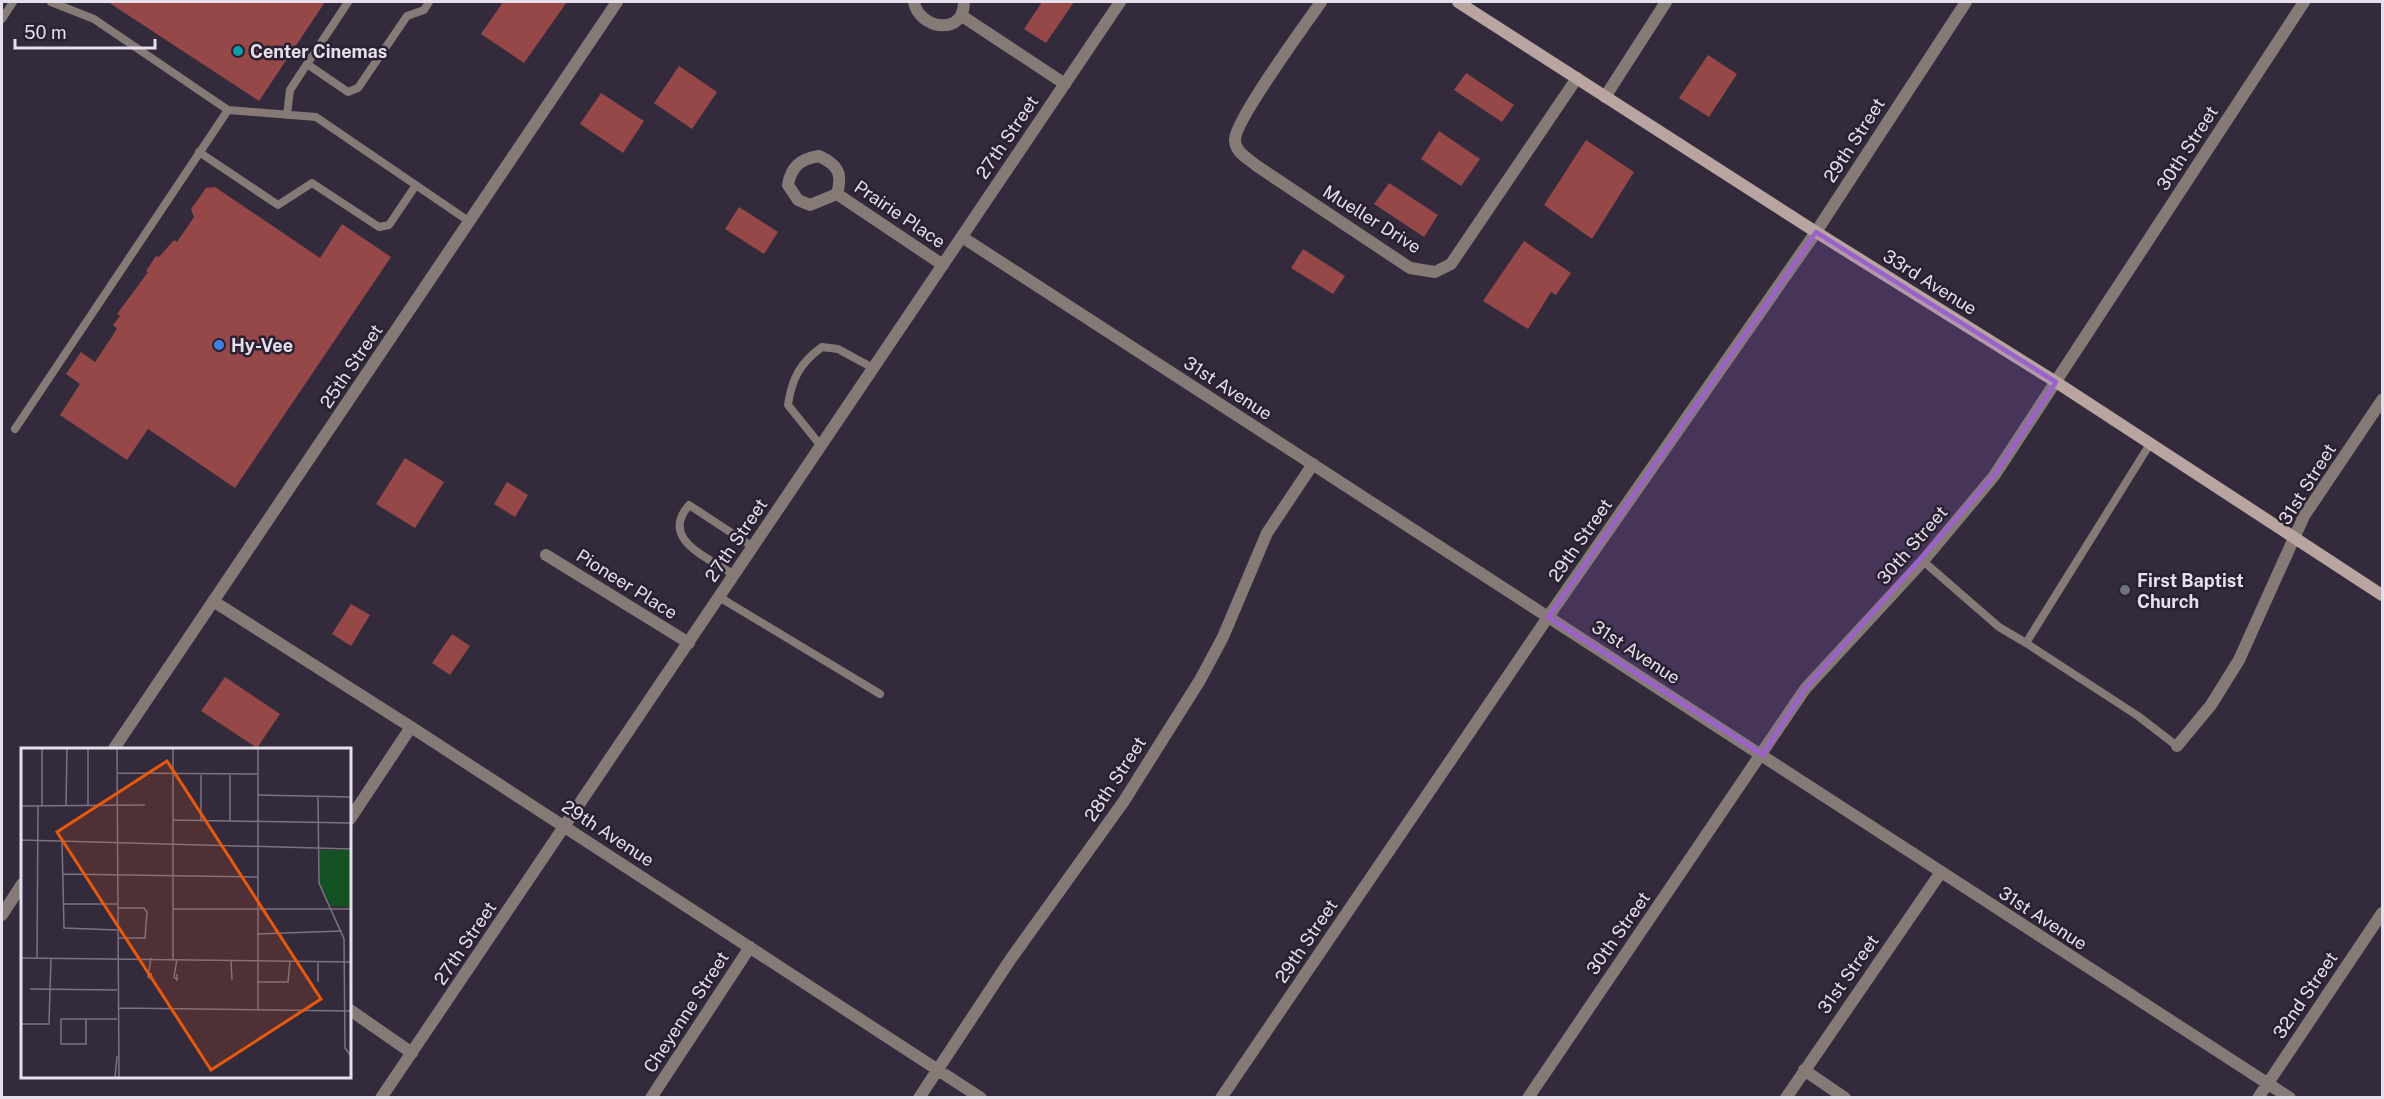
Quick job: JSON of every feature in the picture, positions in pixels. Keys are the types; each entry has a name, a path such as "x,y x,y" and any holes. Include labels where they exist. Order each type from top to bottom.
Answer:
{"main road":[{"name":"33rd Avenue","path":"1458,2 1816,232 2056,382 2382,595"}],"street":[{"name":"25th Street","path":"114,748 617,2"},
{"path":"914,2 915,8 924,19 940,26 954,24 962,16 964,2"},
{"name":"27th Street","path":"381,1098 1120,2"},
{"name":"Mueller Drive","path":"1321,2 1244,117 1235,139 1238,150 1257,166 1410,268 1435,272 1451,264 1577,78"},
{"path":"1605,97 1666,2"},
{"name":"29th Street","path":"1221,1098 1548,617 1816,232 1966,2"},
{"name":"30th Street","path":"1528,1098 1805,689 1923,561 1994,476 2304,2"},
{"path":"962,16 1065,84"},
{"name":"Prairie Place","path":"819,156 832,162 839,171 837,194 810,206 798,200 788,185 791,171 805,159 819,156"},
{"name":"Prairie Place","path":"837,194 943,265"},
{"name":"31st Avenue","path":"962,237 2290,1098"},
{"name":"31st Street","path":"2177,746 2211,705 2239,660 2304,516 2382,400"},
{"name":"28th Street","path":"919,1098 1010,960 1124,801 1200,680 1222,637 1266,533 1312,464"},
{"name":"Pioneer Place","path":"546,555 689,643"},
{"name":"29th Avenue","path":"213,602 565,826 981,1098"},
{"path":"351,817 411,727"},
{"name":"31st Street","path":"1786,1098 1941,872"},
{"path":"2,914 21,886"},
{"name":"32nd Street","path":"2258,1098 2382,913"},
{"name":"Cheyenne Street","path":"651,1098 750,946"},
{"path":"351,1011 412,1053"},
{"path":"1804,1070 1845,1098"}],"lane":[{"path":"2,19 13,2"},
{"path":"51,2 94,19 228,110 316,117 470,222"},
{"path":"287,115 290,90 348,2"},
{"path":"307,64 348,92 358,88 407,16 424,10 429,2"},
{"path":"15,429 228,110"},
{"path":"199,152 278,205 312,183 379,227 389,225 416,185"},
{"path":"821,446 788,405 791,383 799,367 822,347 838,349 873,368"},
{"path":"2026,643 2150,444"},
{"path":"734,575 680,535 677,523 682,514 689,505 753,547"},
{"path":"1923,561 1999,627 2138,716 2177,746"},
{"path":"719,597 880,694"}],"highlighted area":[{"path":"1816,232 2056,382 1994,476 1805,689 1763,755 1548,617"}],"building":[{"name":"Center Cinemas","path":"108,2 325,2 259,101"},
{"path":"503,2 567,2 524,63 481,34"},
{"path":"1042,2 1074,2 1046,43 1024,29"},
{"path":"1708,55 1737,74 1709,117 1679,98"},
{"path":"679,66 717,92 692,129 654,103"},
{"path":"1466,73 1514,105 1502,122 1454,90"},
{"path":"601,93 644,121 623,153 580,124"},
{"path":"1439,131 1480,159 1461,186 1421,159"},
{"path":"1586,140 1634,172 1592,239 1544,205"},
{"path":"1389,183 1438,215 1424,237 1374,204"},
{"name":"Hy-Vee","path":"215,187 320,258 342,224 391,257 235,488 148,429 127,460 60,415 80,384 66,374 81,352 95,362 117,329 113,325 120,316 117,314 148,272 146,271 156,256 159,257 174,240 177,242 194,217 191,209 206,188"},
{"path":"739,207 778,232 764,254 725,229"},
{"path":"1524,241 1571,273 1556,295 1551,292 1528,329 1483,301"},
{"path":"1303,249 1345,276 1333,294 1291,268"},
{"path":"405,458 444,482 415,528 376,504"},
{"path":"507,482 528,495 515,517 494,504"},
{"path":"351,604 370,615 351,646 332,634"},
{"path":"452,634 470,646 450,675 432,663"},
{"path":"225,677 280,714 257,748 201,711"}],"place":[{"name":"Center Cinemas","path":"238,51"},
{"name":"Hy-Vee","path":"219,345"},
{"name":"First Baptist Church","path":"2125,590"}]}
